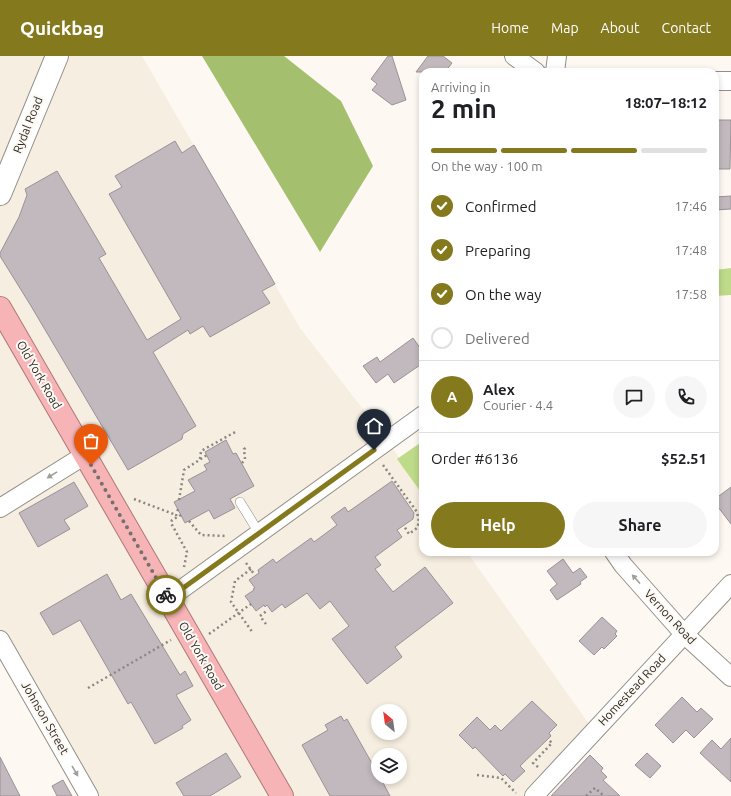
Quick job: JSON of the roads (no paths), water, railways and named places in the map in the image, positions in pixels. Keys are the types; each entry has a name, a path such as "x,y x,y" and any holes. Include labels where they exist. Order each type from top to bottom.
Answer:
{"highway":[{"name":"Old York Road","path":"0,308 282,796"}],"street":[{"name":"Rydal Road","path":"0,191 56,56"},
{"path":"514,56 530,68"},
{"path":"556,68 557,56"},
{"path":"719,81 731,81"},
{"path":"168,599 419,418"},
{"path":"0,508 85,455"},
{"name":"Vernon Road","path":"617,556 684,634 731,677"},
{"name":"Homestead Road","path":"534,796 731,584"},
{"name":"Johnson Street","path":"0,640 89,796"}],"lane":[{"path":"240,502 259,533"}]}
